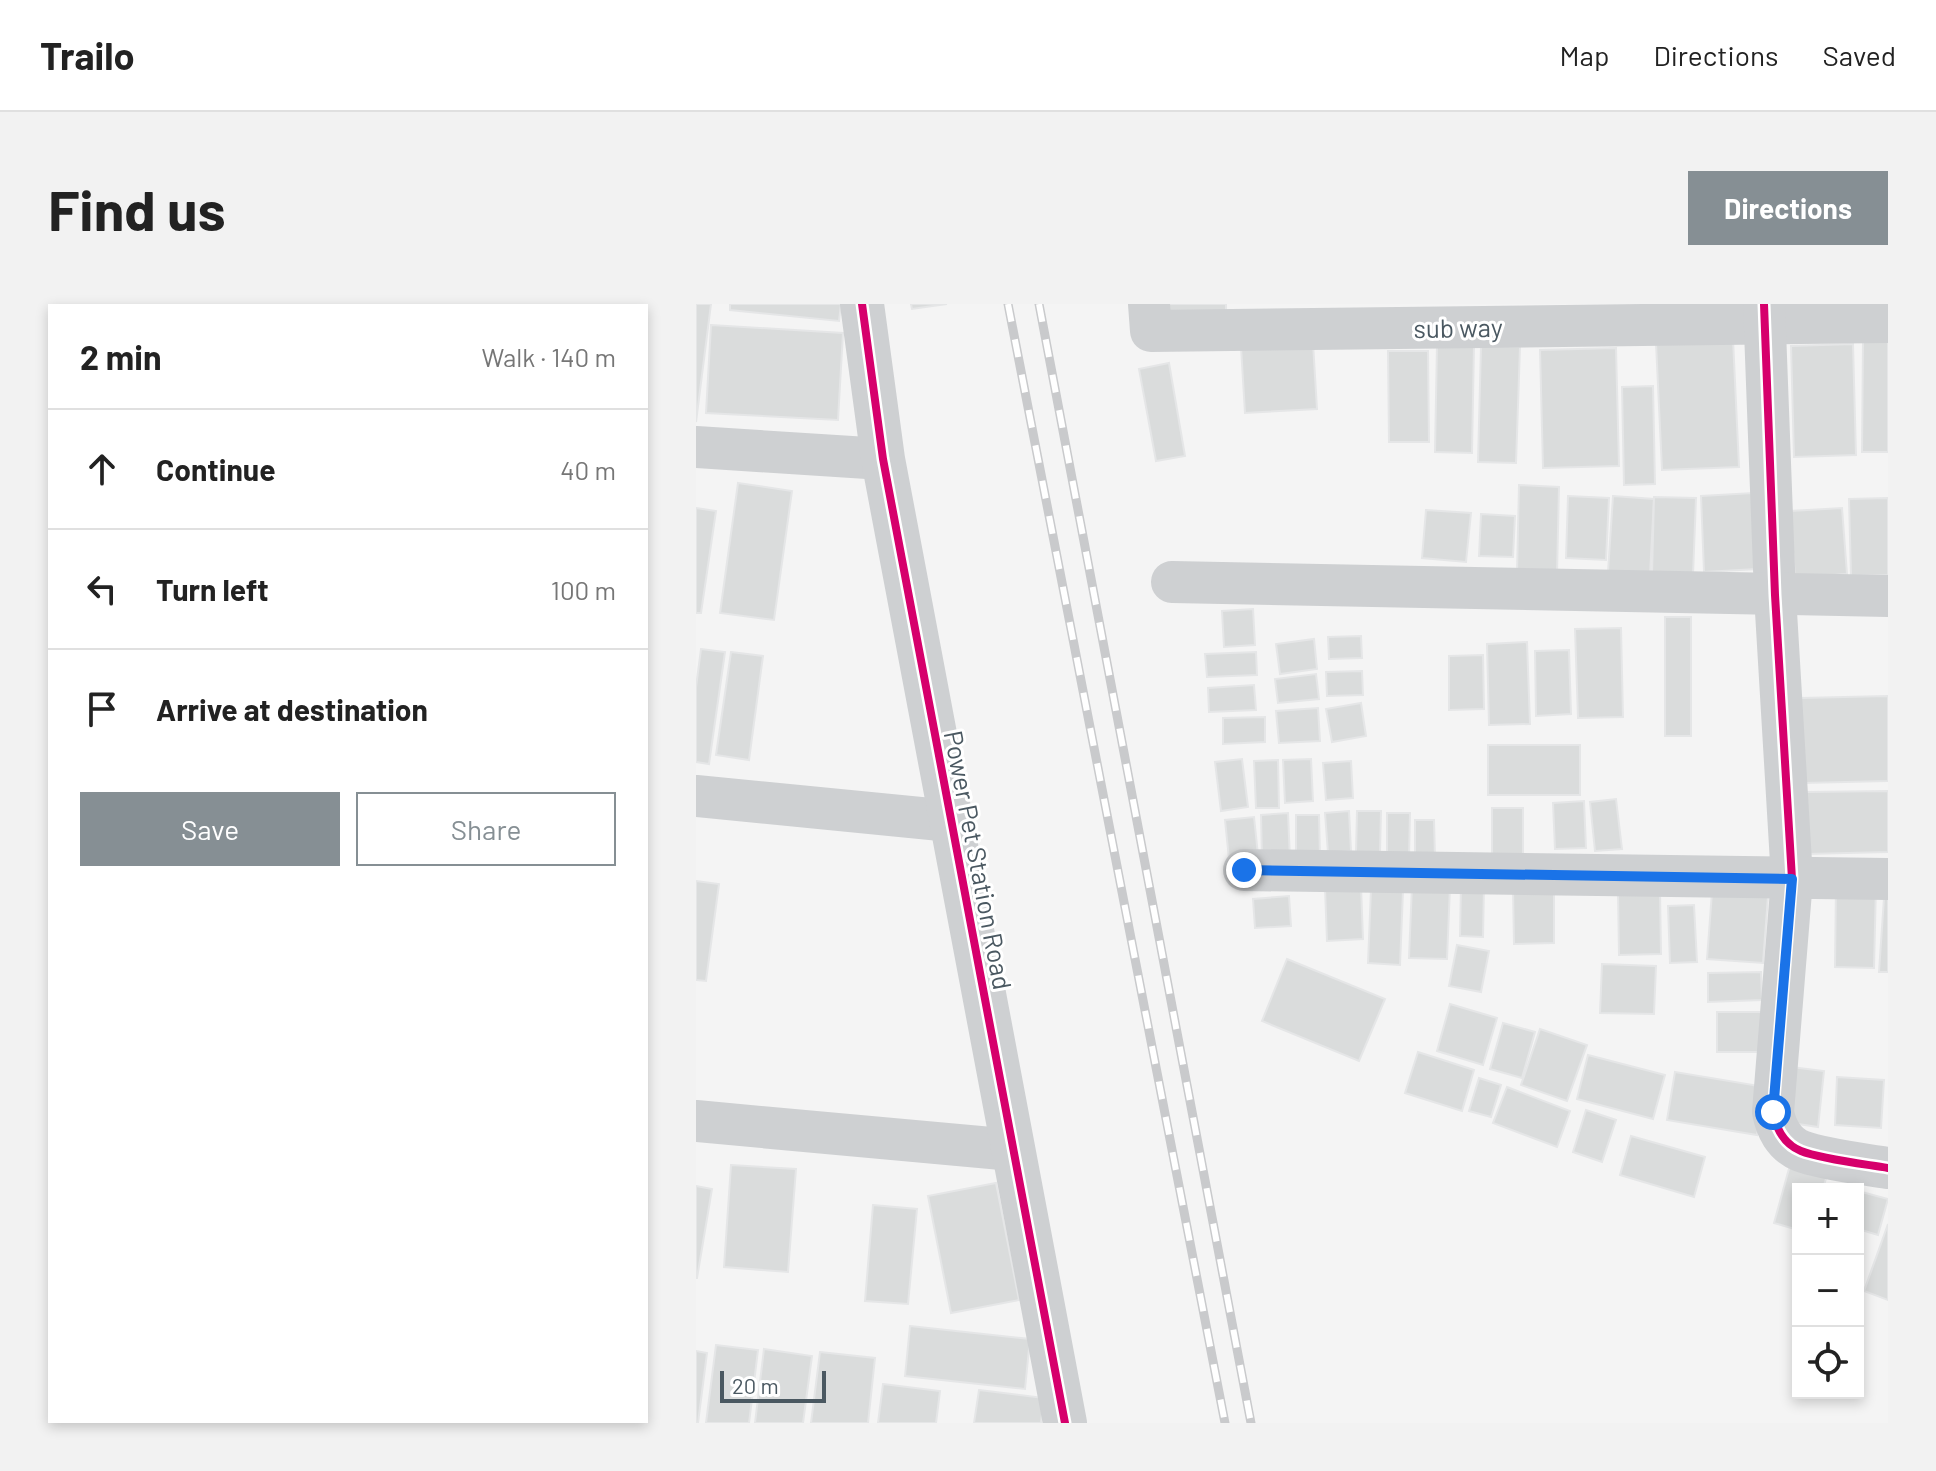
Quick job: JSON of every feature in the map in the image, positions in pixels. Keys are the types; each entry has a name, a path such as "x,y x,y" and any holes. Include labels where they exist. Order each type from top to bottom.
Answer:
{"street":[{"name":"Power Pet Station Road","path":"862,304 883,459 1065,1423"},
{"name":"sub way","path":"1149,304 1151,331 1764,314 1888,322"},
{"path":"1764,314 1775,595 1792,879 1773,1112 1776,1127 1787,1142 1800,1151 1888,1168"},
{"path":"696,447 883,459"},
{"path":"1172,582 1888,596"},
{"path":"696,796 951,821"},
{"path":"1244,870 1888,879"},
{"path":"696,1121 1013,1150"}],"building":[{"path":"696,304 711,304 696,422"},
{"path":"730,304 841,304 839,321 730,310"},
{"path":"911,304 947,304 912,309"},
{"path":"1169,304 1226,304 1226,313 1169,313"},
{"path":"711,325 843,333 838,420 706,413"},
{"path":"1733,339 1739,467 1662,470 1656,343"},
{"path":"1863,341 1888,341 1888,452 1862,452"},
{"path":"1313,343 1317,409 1245,413 1241,347"},
{"path":"1437,344 1474,344 1472,453 1435,452"},
{"path":"1853,344 1856,455 1794,457 1791,346"},
{"path":"1481,346 1520,347 1516,463 1478,462"},
{"path":"1616,348 1619,466 1543,468 1540,350"},
{"path":"1388,351 1428,351 1429,442 1389,442"},
{"path":"1169,363 1185,456 1156,461 1139,369"},
{"path":"1653,386 1655,484 1624,485 1622,387"},
{"path":"738,483 792,491 774,620 720,613"},
{"path":"1519,485 1559,487 1557,574 1517,573"},
{"path":"1753,493 1757,569 1704,572 1701,496"},
{"path":"1568,496 1609,498 1606,560 1566,558"},
{"path":"1613,496 1654,499 1650,575 1608,572"},
{"path":"1654,497 1696,498 1693,575 1652,574"},
{"path":"1888,498 1888,575 1851,576 1849,499"},
{"path":"696,508 716,511 701,613 696,613"},
{"path":"1842,508 1847,574 1795,578 1790,511"},
{"path":"1426,510 1471,513 1466,562 1422,558"},
{"path":"1481,514 1515,516 1513,557 1479,556"},
{"path":"1253,609 1255,645 1224,647 1222,611"},
{"path":"1665,617 1691,617 1691,736 1665,736"},
{"path":"1621,628 1623,717 1578,718 1575,629"},
{"path":"1361,636 1362,658 1329,659 1328,637"},
{"path":"1314,639 1317,669 1280,674 1276,644"},
{"path":"1527,642 1530,724 1489,725 1487,644"},
{"path":"701,649 725,652 709,764 696,762 696,687"},
{"path":"1569,650 1571,714 1536,716 1535,651"},
{"path":"731,652 763,656 749,760 716,755"},
{"path":"1256,652 1257,675 1207,677 1205,654"},
{"path":"1483,655 1484,709 1449,710 1449,656"},
{"path":"1362,671 1363,695 1327,696 1326,672"},
{"path":"1316,674 1319,699 1278,703 1275,679"},
{"path":"1254,685 1256,710 1209,712 1208,688"},
{"path":"1888,696 1888,781 1803,783 1801,698"},
{"path":"1361,703 1366,736 1332,742 1326,709"},
{"path":"1318,708 1320,741 1279,743 1276,711"},
{"path":"1265,717 1265,742 1223,744 1223,718"},
{"path":"1488,745 1580,745 1580,795 1488,795"},
{"path":"1242,759 1248,807 1221,811 1215,762"},
{"path":"1311,759 1313,801 1285,803 1283,760"},
{"path":"1278,760 1279,808 1256,808 1254,761"},
{"path":"1351,761 1353,798 1326,800 1323,763"},
{"path":"1888,791 1888,852 1807,854 1806,792"},
{"path":"1616,799 1622,849 1595,851 1590,802"},
{"path":"1584,801 1586,848 1555,849 1553,803"},
{"path":"1492,808 1523,808 1523,854 1492,854"},
{"path":"1349,811 1351,851 1328,853 1325,813"},
{"path":"1357,811 1381,811 1380,853 1356,853"},
{"path":"1288,813 1290,859 1262,861 1261,815"},
{"path":"1387,813 1410,813 1409,858 1387,858"},
{"path":"1296,815 1319,815 1320,858 1296,859"},
{"path":"1254,817 1258,855 1229,859 1225,820"},
{"path":"1415,820 1434,820 1435,858 1415,858"},
{"path":"696,881 719,884 706,981 696,980"},
{"path":"1885,883 1888,883 1888,972 1879,972"},
{"path":"1461,884 1484,885 1483,937 1460,936"},
{"path":"1836,884 1876,885 1874,968 1835,967"},
{"path":"1412,885 1450,887 1447,959 1409,958"},
{"path":"1361,886 1363,939 1327,941 1325,888"},
{"path":"1554,888 1554,943 1514,944 1513,889"},
{"path":"1371,889 1403,891 1400,965 1368,963"},
{"path":"1660,891 1661,954 1619,955 1618,892"},
{"path":"1712,892 1768,896 1763,963 1707,959"},
{"path":"1289,896 1291,926 1255,928 1253,899"},
{"path":"1694,905 1697,962 1670,963 1668,906"},
{"path":"1457,945 1489,951 1481,992 1449,986"},
{"path":"1287,959 1385,999 1359,1061 1262,1021"},
{"path":"1602,964 1656,966 1654,1014 1600,1013"},
{"path":"1761,972 1762,1000 1708,1002 1708,973"},
{"path":"1450,1004 1497,1018 1483,1065 1437,1051"},
{"path":"1717,1012 1763,1012 1763,1052 1717,1052"},
{"path":"1503,1023 1535,1032 1522,1078 1490,1069"},
{"path":"1540,1029 1587,1045 1567,1101 1521,1085"},
{"path":"1418,1052 1474,1070 1462,1111 1405,1093"},
{"path":"1588,1055 1665,1075 1653,1119 1577,1099"},
{"path":"1791,1067 1824,1071 1818,1127 1785,1122"},
{"path":"1675,1072 1765,1087 1757,1135 1667,1120"},
{"path":"1837,1077 1884,1080 1881,1128 1835,1125"},
{"path":"1479,1078 1501,1085 1491,1117 1469,1111"},
{"path":"1507,1087 1570,1111 1557,1147 1493,1123"},
{"path":"1586,1110 1616,1120 1602,1162 1573,1152"},
{"path":"1631,1136 1705,1157 1694,1197 1620,1175"},
{"path":"731,1165 796,1169 788,1272 724,1267"},
{"path":"1790,1165 1827,1175 1825,1183 1792,1183 1792,1228 1774,1223"},
{"path":"996,1183 1019,1300 951,1313 928,1196"},
{"path":"696,1186 712,1189 697,1278 696,1278"},
{"path":"1864,1193 1888,1199 1878,1235 1864,1231"},
{"path":"873,1205 917,1209 908,1304 865,1301"},
{"path":"1888,1224 1888,1300 1864,1291"},
{"path":"910,1326 1030,1339 1025,1389 905,1376"},
{"path":"716,1345 758,1350 749,1423 706,1423"},
{"path":"764,1349 812,1356 803,1423 755,1423"},
{"path":"696,1351 707,1353 698,1423 696,1423"},
{"path":"820,1352 875,1358 868,1423 811,1423"},
{"path":"883,1384 940,1391 936,1423 878,1423"},
{"path":"979,1390 1044,1398 1041,1423 974,1423"}],"railway":[{"path":"1008,304 1225,1423"},
{"path":"1039,304 1251,1423"}],"cycle path":[{"path":"862,304 883,459 1065,1423"},
{"path":"1764,304 1775,595 1792,879 1773,1112 1782,1135 1801,1151 1888,1168"}],"route":[{"path":"1244,870 1792,879 1773,1112"}]}
